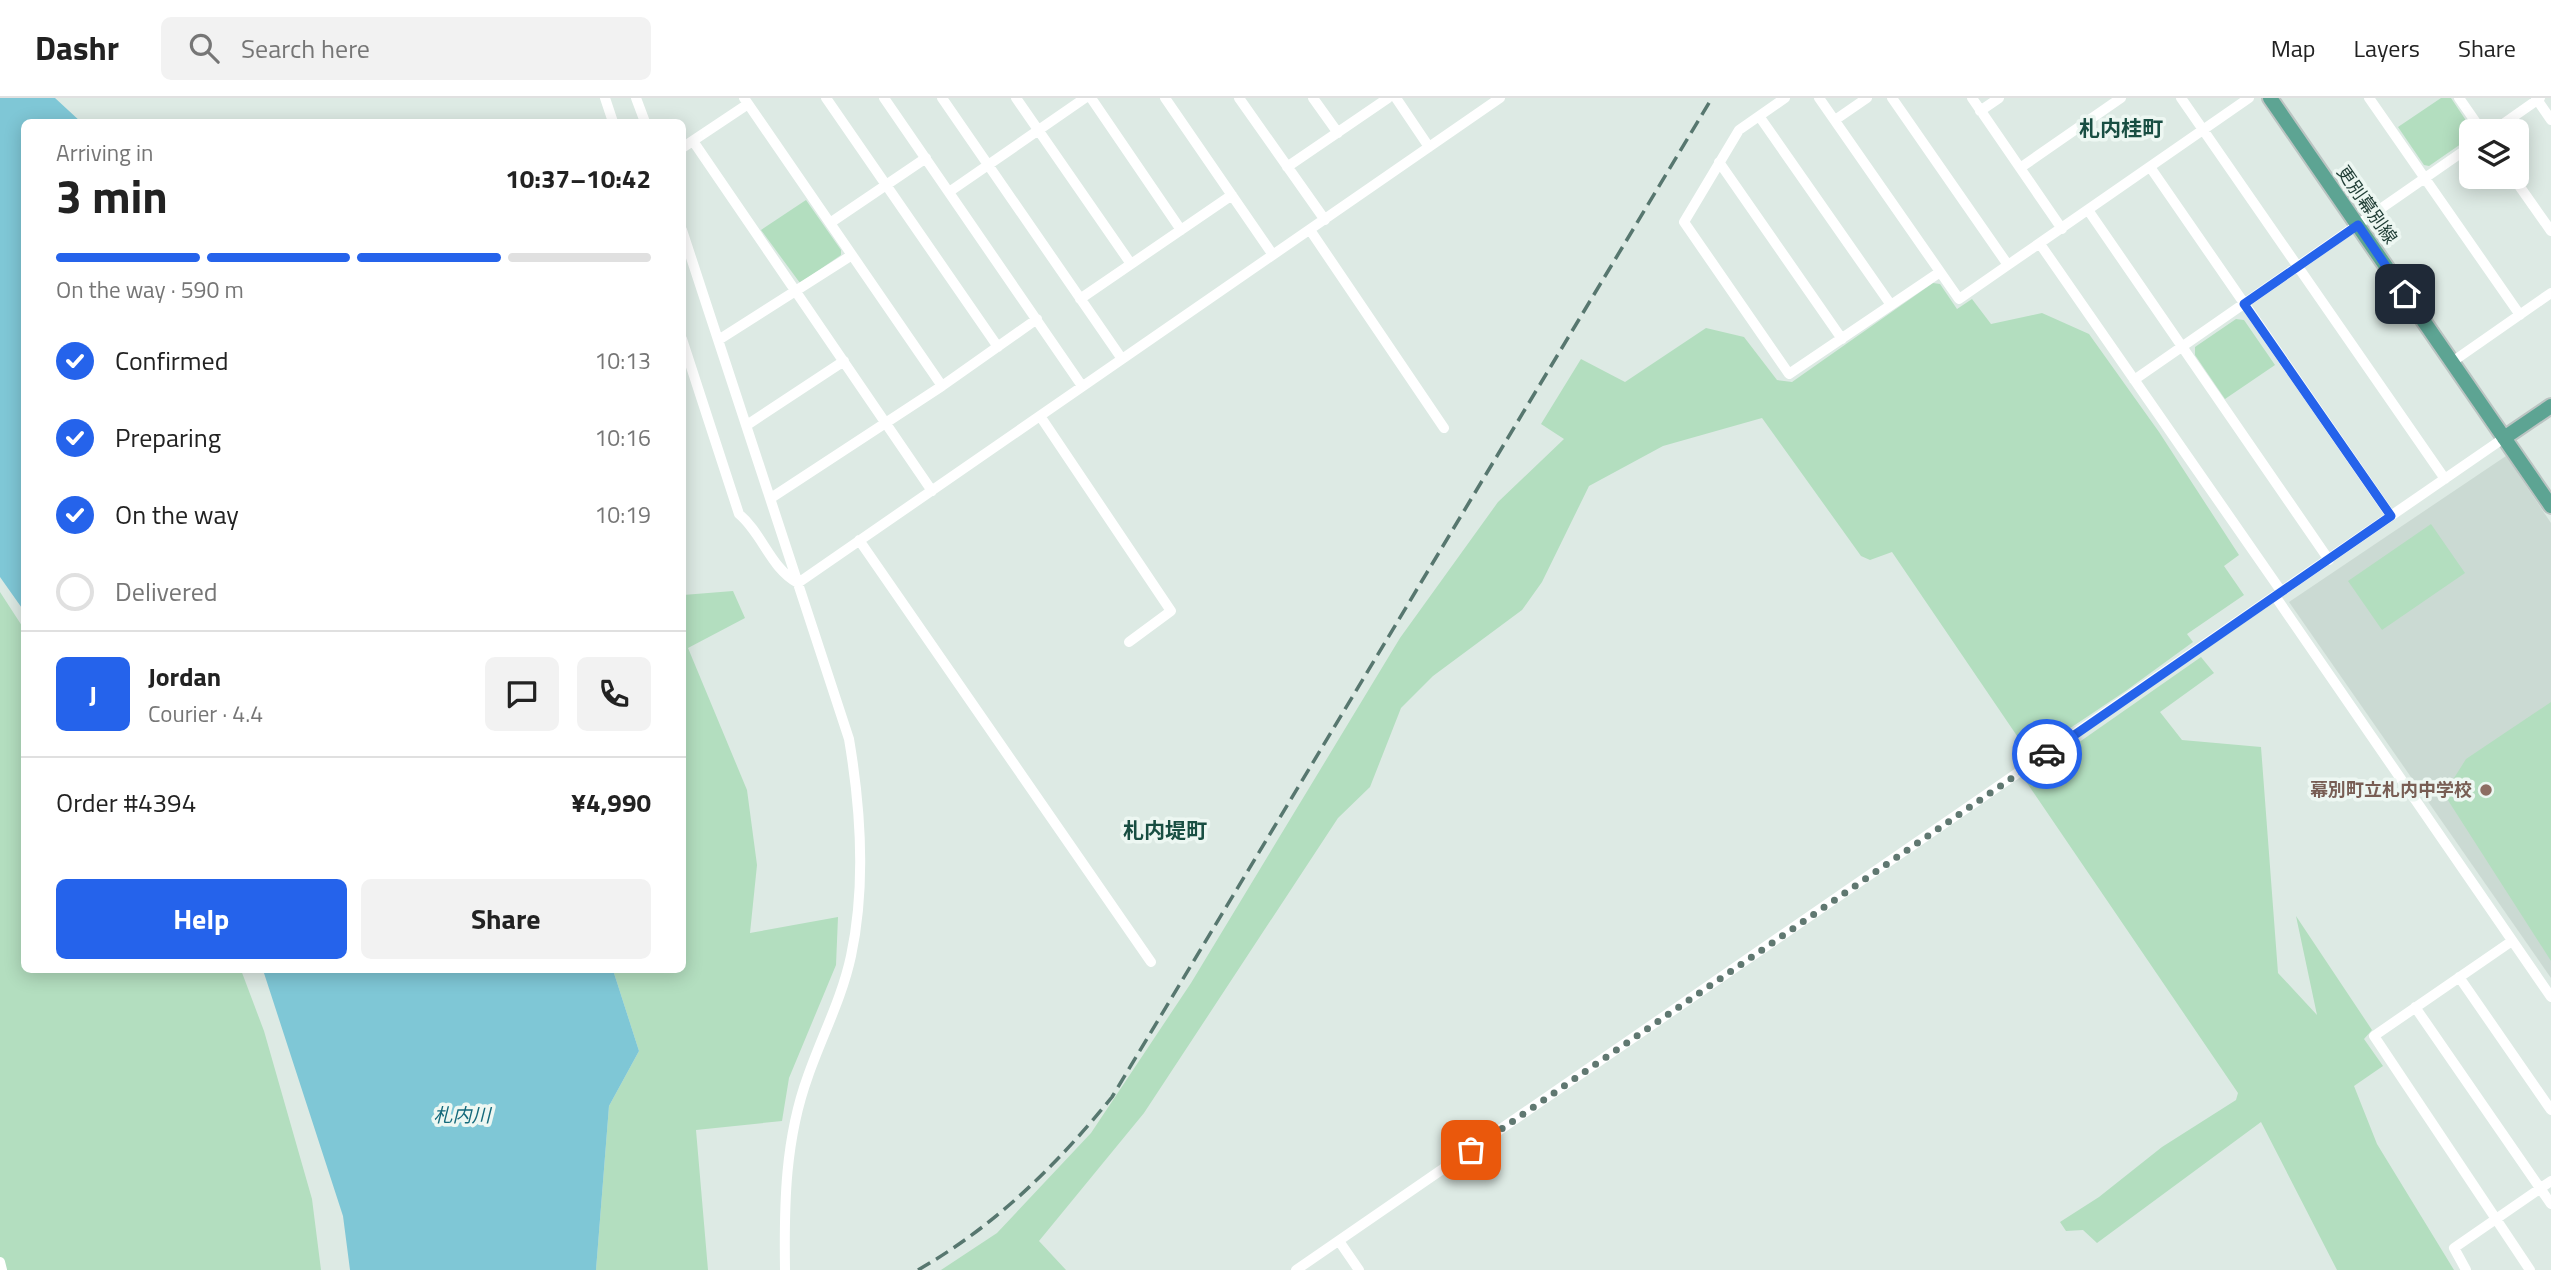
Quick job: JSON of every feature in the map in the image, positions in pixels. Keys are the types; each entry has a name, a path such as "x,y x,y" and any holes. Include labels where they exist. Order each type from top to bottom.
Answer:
{"main road":[{"name":"更別幕別線","path":"2270,98 2551,506"},
{"path":"2504,438 2551,406"}],"street":[{"path":"605,98 612,119"},
{"path":"636,98 644,119"},
{"path":"826,98 998,347"},
{"path":"884,98 1082,386"},
{"path":"942,98 1122,359"},
{"path":"1016,98 1131,264"},
{"path":"949,192 1088,98 1181,230"},
{"path":"1165,98 1273,255"},
{"path":"1239,98 1325,220"},
{"path":"1313,98 1338,133"},
{"path":"1287,167 1388,98"},
{"path":"1396,98 1429,147"},
{"path":"798,583 1500,98"},
{"path":"1785,98 1739,130 1684,222 1789,374 1940,272"},
{"path":"1819,98 1959,299 2249,98"},
{"path":"1835,120 1867,98"},
{"path":"1892,98 2008,265"},
{"path":"1972,98 2062,229"},
{"path":"1980,111 1999,98"},
{"path":"2020,168 2121,98"},
{"path":"2182,98 2445,479"},
{"path":"2369,98 2520,315"},
{"path":"2459,98 2474,119"},
{"path":"2510,119 2538,99 2551,120"},
{"path":"686,145 746,101 942,386"},
{"path":"1759,116 1891,305"},
{"path":"693,141 932,491"},
{"path":"2134,380 2459,154"},
{"path":"830,223 926,158"},
{"path":"1719,162 1842,339"},
{"path":"2150,167 2391,516"},
{"path":"2521,189 2551,231"},
{"path":"1080,299 1232,195"},
{"path":"2088,210 2329,560"},
{"path":"1310,230 1444,428"},
{"path":"686,241 849,740 859,797 859,849 851,956 831,1019 807,1077 795,1122 784,1192 785,1270"},
{"path":"2039,244 2551,997"},
{"path":"720,339 852,255"},
{"path":"2452,362 2551,293"},
{"path":"771,498 886,424 1037,319"},
{"path":"686,351 739,514 753,526 786,577 798,583"},
{"path":"747,425 844,361"},
{"path":"1040,416 1171,611 1129,642"},
{"path":"1296,1270 2504,438"},
{"path":"859,540 1151,962"},
{"path":"2511,941 2374,1036 2530,1270"},
{"path":"2459,977 2551,1110"},
{"path":"2415,1007 2551,1204"},
{"path":"2466,1270 2454,1248 2551,1181"},
{"path":"1339,1241 1359,1270"},
{"path":"0,1262 2,1270"}],"shaded area":[{"name":"幕別町立札内中学校","path":"2506,456 2551,523 2551,978 2289,602"}],"green space":[{"path":"2441,98 2451,98 2465,119 2459,119 2459,145 2429,166 2424,165 2398,127"},
{"path":"806,200 841,250 841,255 800,283 761,230"},
{"path":"1933,283 1940,284 1957,309 1972,299 1991,324 2042,313 2089,334 2159,432 2239,555 2224,566 2244,595 2187,634 2193,642 2030,755 1892,552 1870,560 1861,556 1762,418 1663,446 1589,486 1542,582 1522,610 1433,676 1401,708 1370,787 1338,818 1144,1113 1039,1241 1066,1270 941,1270 997,1233 1091,1133 1191,983 1400,638 1498,502 1564,439 1541,424 1581,359 1625,382 1706,328 1744,337 1777,380 1792,382"},
{"path":"2236,319 2244,320 2275,365 2225,399 2195,355 2195,347"},
{"path":"2431,524 2465,573 2382,630 2348,581"},
{"path":"733,591 745,618 688,648 747,790 757,865 750,933 838,917 836,965 789,1078 782,1121 696,1130 708,1270 596,1270 609,1106 639,1051 614,973 686,973 686,595"},
{"path":"0,592 21,624 21,973 242,973 264,1031 312,1199 321,1270 0,1270"},
{"path":"2201,657 2214,673 2160,712 2182,740 2261,747 2278,973 2317,1015 2296,916 2372,1030 2364,1039 2383,1066 2354,1086 2377,1144 2454,1270 2337,1270 2261,1122 2097,1243 2083,1230 2066,1231 2060,1222 2099,1197 2162,1147 2236,1100 2238,1093 2025,780"},
{"path":"2551,702 2551,961 2444,794 2466,759"}],"water":[{"path":"0,98 55,98 78,119 21,119 21,607 0,577"},
{"name":"札内川","path":"264,973 614,973 639,1051 609,1106 596,1270 350,1270 343,1216"}],"railway":[{"path":"918,1270 973,1234 1023,1193 1069,1147 1112,1097 1712,98"}],"way so far":[{"path":"1471,1150 2047,754"}],"place":[{"name":"幕別町立札内中学校","path":"2486,790"}],"district":[{"name":"札内桂町","path":"2121,129"},
{"name":"札内堤町","path":"1165,831"}],"route":[{"path":"2047,754 2391,516 2244,304 2358,225 2405,294"}]}
